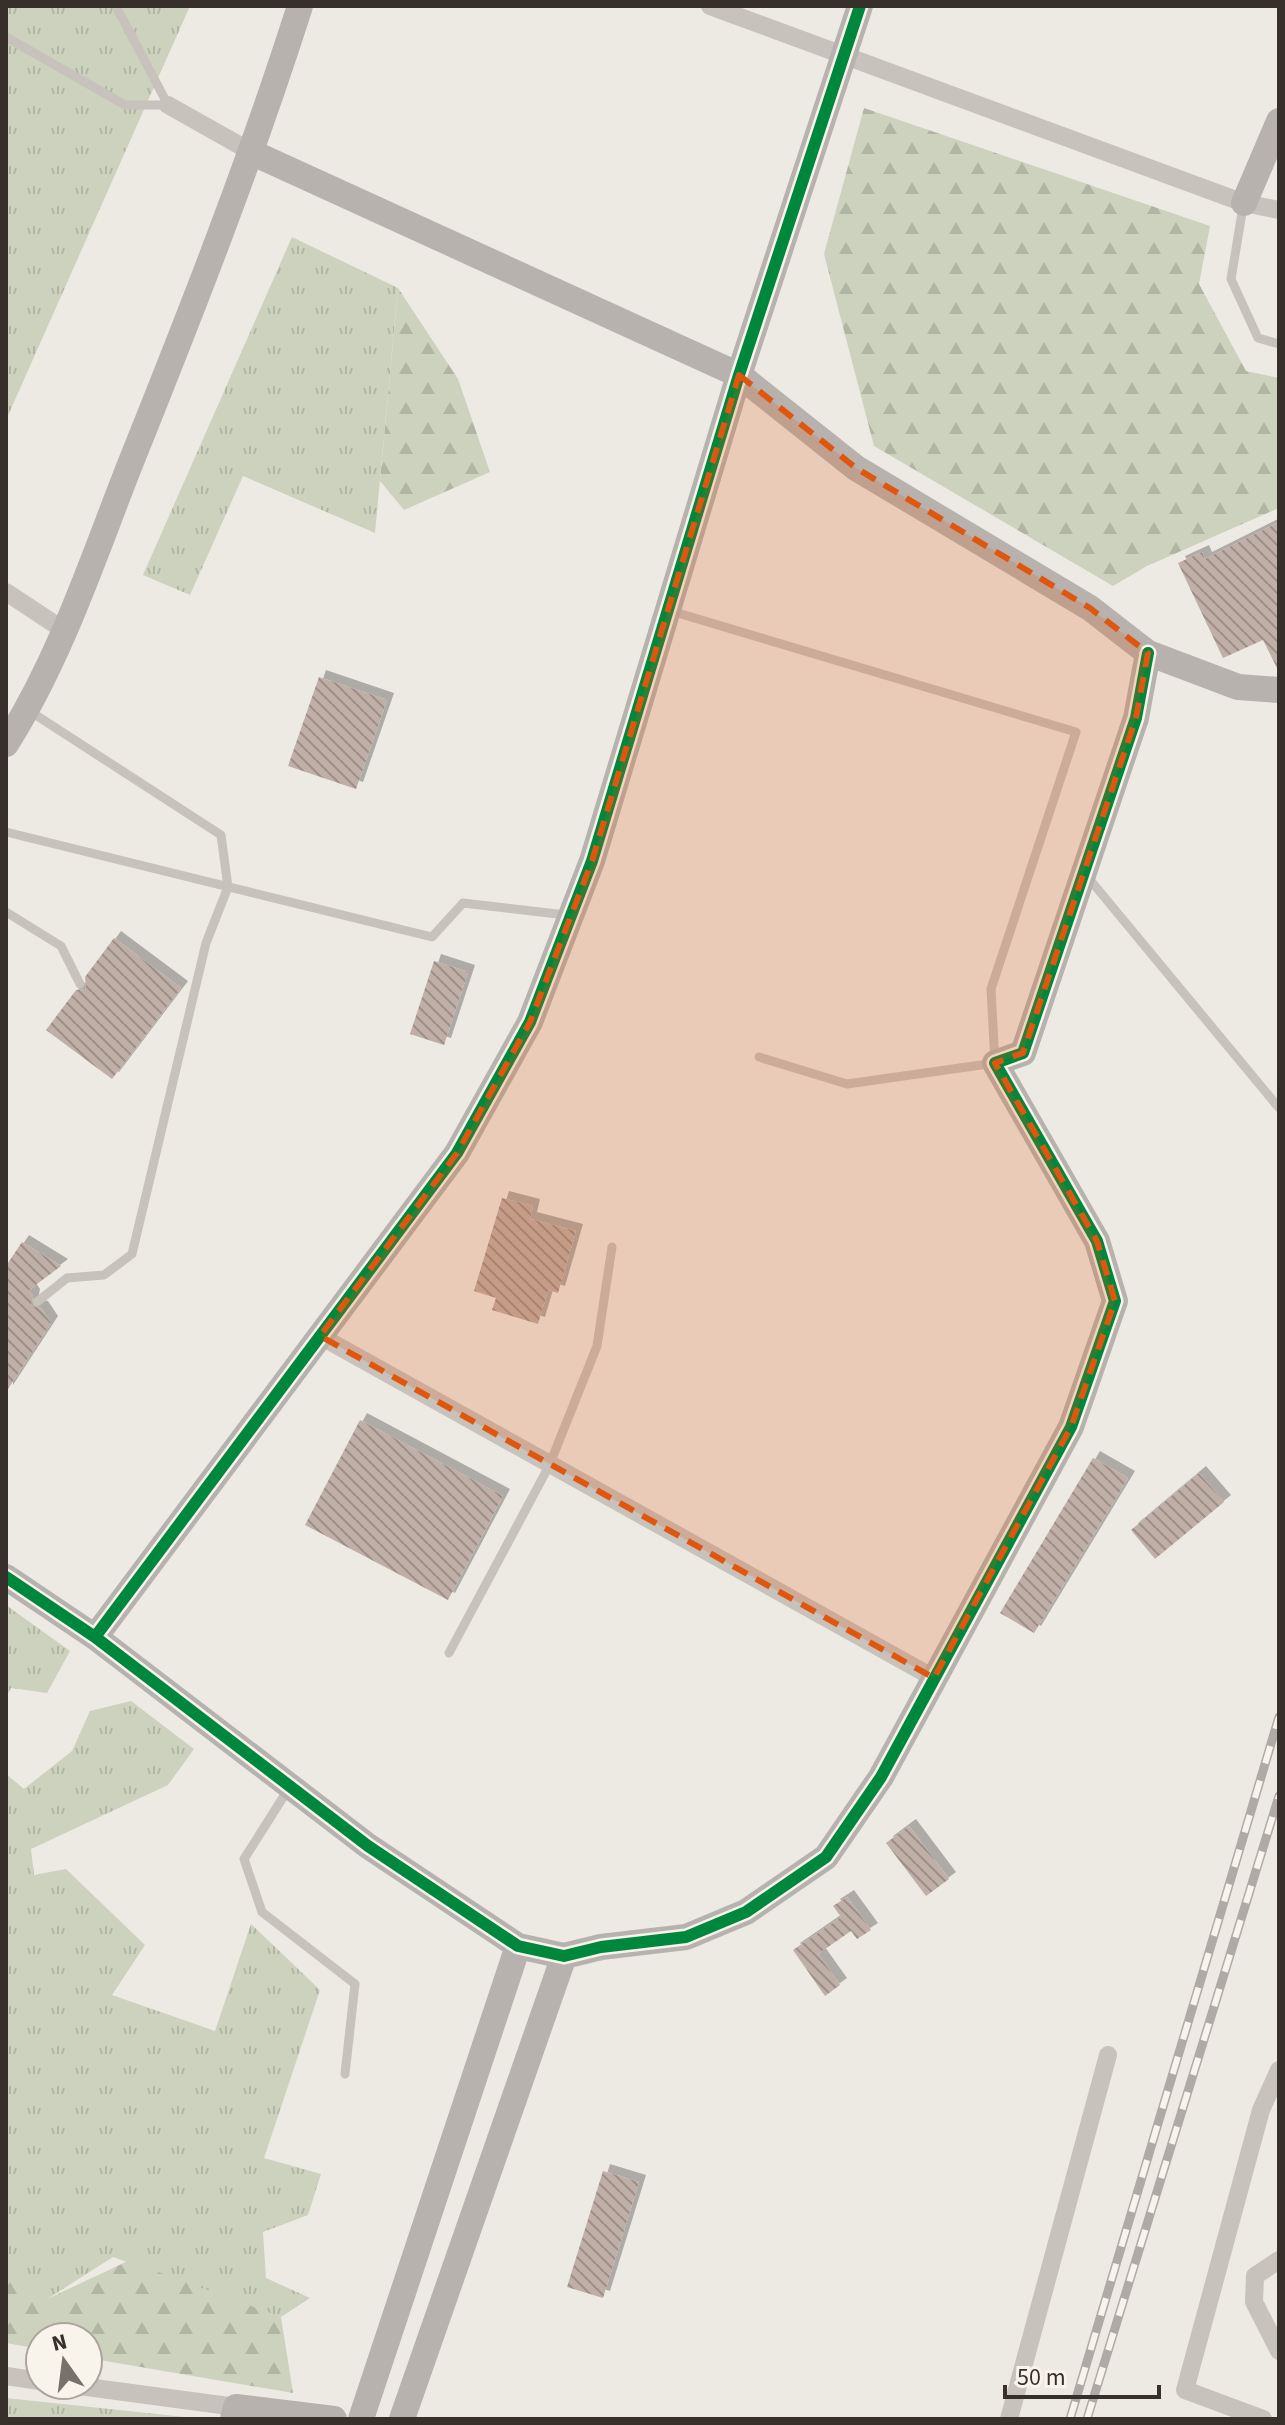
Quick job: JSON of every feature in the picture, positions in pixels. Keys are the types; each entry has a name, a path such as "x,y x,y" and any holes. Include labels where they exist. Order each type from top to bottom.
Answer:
{"street":[{"path":"6,744 28,710 65,631 253,153 300,6"},
{"path":"710,6 1244,203 1279,210"},
{"path":"95,1637 457,1153 530,1022 592,861 739,375 860,6"},
{"path":"168,105 253,153 739,375 856,468 1090,608 1148,653 1238,687 1279,690"},
{"path":"1244,203 1279,121"},
{"path":"6,592 65,631"},
{"path":"6,1577 95,1637 368,1846 518,1946 564,1956 601,1947 686,1937 746,1912 826,1857 881,1777 1071,1427 1115,1301 1097,1241 995,1063 1023,1053 1136,718 1148,653"},
{"path":"320,1336 934,1678"},
{"path":"361,2419 518,1946"},
{"path":"402,2419 564,1956"},
{"path":"1009,2419 1108,2055"},
{"path":"1263,2419 1185,2390 1261,2110 1279,2070"},
{"path":"1279,2260 1255,2276 1254,2302 1279,2351"},
{"path":"104,2391 234,2413 334,2419"}],"lane":[{"path":"6,37 125,105 168,105 116,6"},
{"path":"1244,203 1231,279 1258,338 1279,344"},
{"path":"668,610 1076,732 991,989 995,1063 847,1084 759,1057"},
{"path":"28,710 221,835 228,887 206,943 132,1254 104,1275 67,1278 37,1302"},
{"path":"6,832 432,937 463,903 571,916"},
{"path":"1084,872 1279,1108"},
{"path":"6,912 61,946 80,984"},
{"path":"449,1653 549,1466 597,1346 612,1247"},
{"path":"290,1786 244,1859 262,1912 355,1984 345,2074"}],"highlighted area":[{"path":"739,375 856,468 1090,608 1148,653 1136,718 1023,1053 995,1063 1097,1241 1115,1301 1071,1427 934,1678 320,1336 457,1153 530,1022 592,861"}],"green space":[{"path":"6,6 190,6 6,420"},
{"path":"864,108 1210,226 1199,284 1246,371 1279,378 1279,508 1147,566 1113,586 874,446 824,254"},
{"path":"292,237 398,288 375,533 243,476 190,595 143,575"},
{"path":"398,288 458,379 490,472 404,510 380,481"},
{"path":"6,1605 70,1651 47,1693 11,1688 6,1697"},
{"path":"131,1701 194,1749 168,1785 31,1849 34,1875 66,1869 145,1945 112,1995 215,2031 251,1924 320,1990 264,2158 321,2174 308,2215 263,2232 266,2278 310,2298 281,2317 113,2257 44,2301 6,2251 6,1774 24,1789 72,1751 90,1711"},
{"path":"6,2251 45,2300 128,2261 281,2317 293,2393 104,2361 104,2321 24,2321 24,2346 6,2343"},
{"path":"6,2398 204,2419 6,2419"}],"building":[{"path":"1279,522 1279,672 1263,640 1223,658 1178,563 1202,552 1205,559"},
{"path":"319,677 387,700 356,789 288,766"},
{"path":"114,938 181,988 112,1079 46,1030 76,990 86,989 85,977"},
{"path":"434,961 468,972 444,1045 410,1034"},
{"path":"502,1198 533,1206 530,1219 576,1231 558,1293 548,1290 538,1324 492,1310 496,1298 474,1291"},
{"path":"22,1242 61,1266 29,1290 33,1296 31,1306 41,1308 51,1323 6,1392 6,1266"},
{"path":"360,1420 503,1496 448,1600 305,1525"},
{"path":"1093,1458 1128,1478 1034,1633 1000,1613"},
{"path":"1199,1473 1224,1502 1155,1559 1131,1530"},
{"path":"909,1826 949,1879 926,1896 886,1843"},
{"path":"847,1897 871,1930 857,1939 851,1931 818,1954 840,1985 825,1996 793,1950 841,1917 833,1906"},
{"path":"603,2171 639,2182 603,2298 567,2287"}],"railway":[{"path":"1070,2419 1279,1717"},
{"path":"1087,2419 1279,1796"}],"cycle path":[{"path":"95,1637 457,1153 530,1022 592,861 739,375 860,6"},
{"path":"6,1577 95,1637 368,1846 518,1946 564,1956 601,1947 686,1937 746,1912 826,1857 881,1777 1071,1427 1115,1301 1097,1241 995,1063 1023,1053 1136,718 1148,653"}]}
